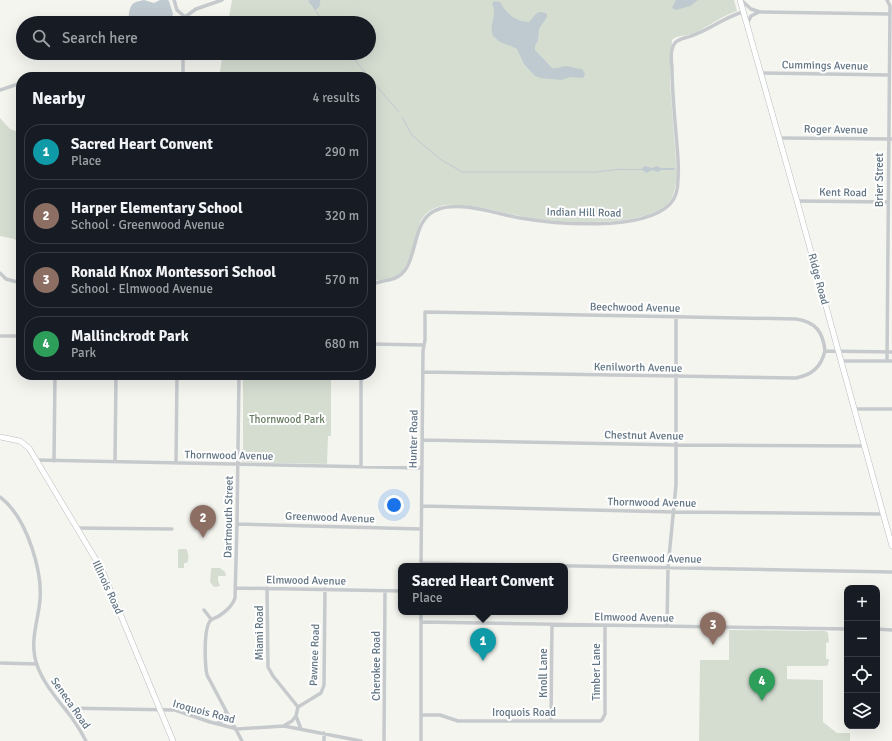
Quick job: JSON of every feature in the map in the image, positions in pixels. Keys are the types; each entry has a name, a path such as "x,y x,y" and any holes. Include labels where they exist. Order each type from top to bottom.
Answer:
{"street":[{"path":"174,0 177,10 184,16"},
{"path":"186,16 196,9 222,0"},
{"path":"741,0 752,9 760,12 889,14"},
{"name":"Ridge Road","path":"741,0 743,12 842,361 892,546"},
{"name":"Brier Street","path":"887,0 890,6 890,139 888,202 890,291 887,361"},
{"name":"Indian Hill Road","path":"376,284 393,279 400,274 409,262 424,220 430,213 443,207 466,207 537,220 597,223 631,221 651,215 668,206 674,198 678,179 672,75 674,45 679,40 706,30 731,15 743,12"},
{"path":"747,25 751,16 760,12"},
{"path":"183,60 183,72"},
{"name":"Cummings Avenue","path":"761,74 889,75"},
{"path":"0,90 16,85"},
{"name":"Roger Avenue","path":"779,138 890,139"},
{"name":"Kent Road","path":"797,201 888,202"},
{"path":"0,273 6,279 16,282"},
{"name":"Beechwood Avenue","path":"425,312 796,319 804,320 813,325 820,333 825,351"},
{"name":"Hunter Road","path":"421,563 425,312"},
{"path":"667,626 668,567 676,485 676,317"},
{"path":"0,336 16,336"},
{"path":"376,344 424,345"},
{"path":"825,351 892,352"},
{"name":"Kenilworth Avenue","path":"423,372 796,378 803,377 813,372 821,362 825,351"},
{"path":"842,361 892,361"},
{"path":"54,461 55,380"},
{"path":"115,462 116,380"},
{"path":"176,463 177,380"},
{"name":"Dartmouth Street","path":"211,619 219,616 232,604 235,598 239,380"},
{"path":"360,467 361,380"},
{"path":"854,409 892,409"},
{"name":"Illinois Road","path":"0,437 12,439 25,444 102,570 173,741"},
{"name":"Chestnut Avenue","path":"422,440 676,445 865,446"},
{"name":"Thornwood Avenue","path":"36,460 422,468"},
{"name":"Seneca Road","path":"0,497 10,507 24,530 33,551 38,570 40,596 34,630 34,644 37,664 48,687 72,718 86,741"},
{"name":"Thornwood Avenue","path":"422,506 673,512 883,514"},
{"name":"Greenwood Avenue","path":"237,524 421,529"},
{"path":"77,528 172,529"},
{"name":"Greenwood Avenue","path":"568,566 892,572"},
{"name":"Elmwood Avenue","path":"235,588 398,591"},
{"name":"Miami Road","path":"267,588 268,667 273,676 298,707"},
{"name":"Pawnee Road","path":"298,707 321,693 324,685 325,589"},
{"name":"Cherokee Road","path":"384,741 385,591"},
{"path":"204,610 211,619 206,630 206,671 242,741"},
{"path":"421,615 421,741"},
{"name":"Elmwood Avenue","path":"421,622 844,629"},
{"name":"Knoll Lane","path":"551,721 552,624"},
{"name":"Timber Lane","path":"603,718 605,625"},
{"path":"880,629 892,630"},
{"path":"0,664 37,664"},
{"path":"284,726 292,721 296,716 298,707"},
{"name":"Iroquois Road","path":"64,708 160,710 182,712 216,724 237,729 284,726 361,741"},
{"path":"216,724 222,721 226,712"},
{"name":"Iroquois Road","path":"421,715 440,716 458,720 597,722 603,718"},
{"path":"296,716 301,729"},
{"path":"324,733 324,741"}],"green space":[{"path":"232,0 734,0 737,11 721,18 695,33 676,37 672,40 670,82 677,174 673,196 669,202 658,210 643,216 603,222 545,220 461,205 437,207 426,214 420,222 409,259 401,272 396,276 376,281 376,72 220,72 222,60 376,60 376,16 229,16"},
{"path":"0,118 10,129 16,131 16,240 0,236"},
{"name":"Thornwood Park","path":"243,380 331,380 331,436 328,436 327,464 244,462 241,461 240,451 243,449"},
{"path":"179,549 186,549 188,552 188,560 187,563 184,563 184,568 178,568"},
{"path":"212,568 220,568 225,572 226,576 218,576 220,586 214,587 210,582"},
{"path":"729,630 825,631 828,633 829,642 826,643 826,659 829,659 828,665 787,666 787,679 823,680 823,722 837,733 850,733 850,741 699,741 700,660 729,660"}],"shaded area":[{"path":"144,0 154,3 160,0 168,0 172,16 129,16 132,4"},
{"path":"320,0 319,6 315,10 308,1"},
{"path":"676,0 698,0 690,6 676,10 672,8"},
{"path":"494,1 500,2 505,10 515,19 524,22 529,22 538,13 544,12 547,14 547,17 539,29 535,50 552,68 565,66 582,69 585,74 584,77 571,77 561,80 535,76 524,64 517,49 500,42 493,36 492,28 494,8 492,4"},
{"path":"645,166 652,168 657,166 661,168 674,168 675,170 661,170 658,172 652,170 647,173 642,170 622,170 641,169"}],"waterway":[{"path":"315,10 319,16"},
{"path":"355,60 365,72"},
{"path":"376,86 399,112"},
{"path":"402,117 412,135 440,159 462,172 596,172 622,169"}],"place":[{"name":"Harper Elementary School","path":"203,538"},
{"name":"Ronald Knox Montessori School","path":"713,645"},
{"name":"Sacred Heart Convent","path":"483,661"},
{"name":"Mallinckrodt Park","path":"762,701"}]}
